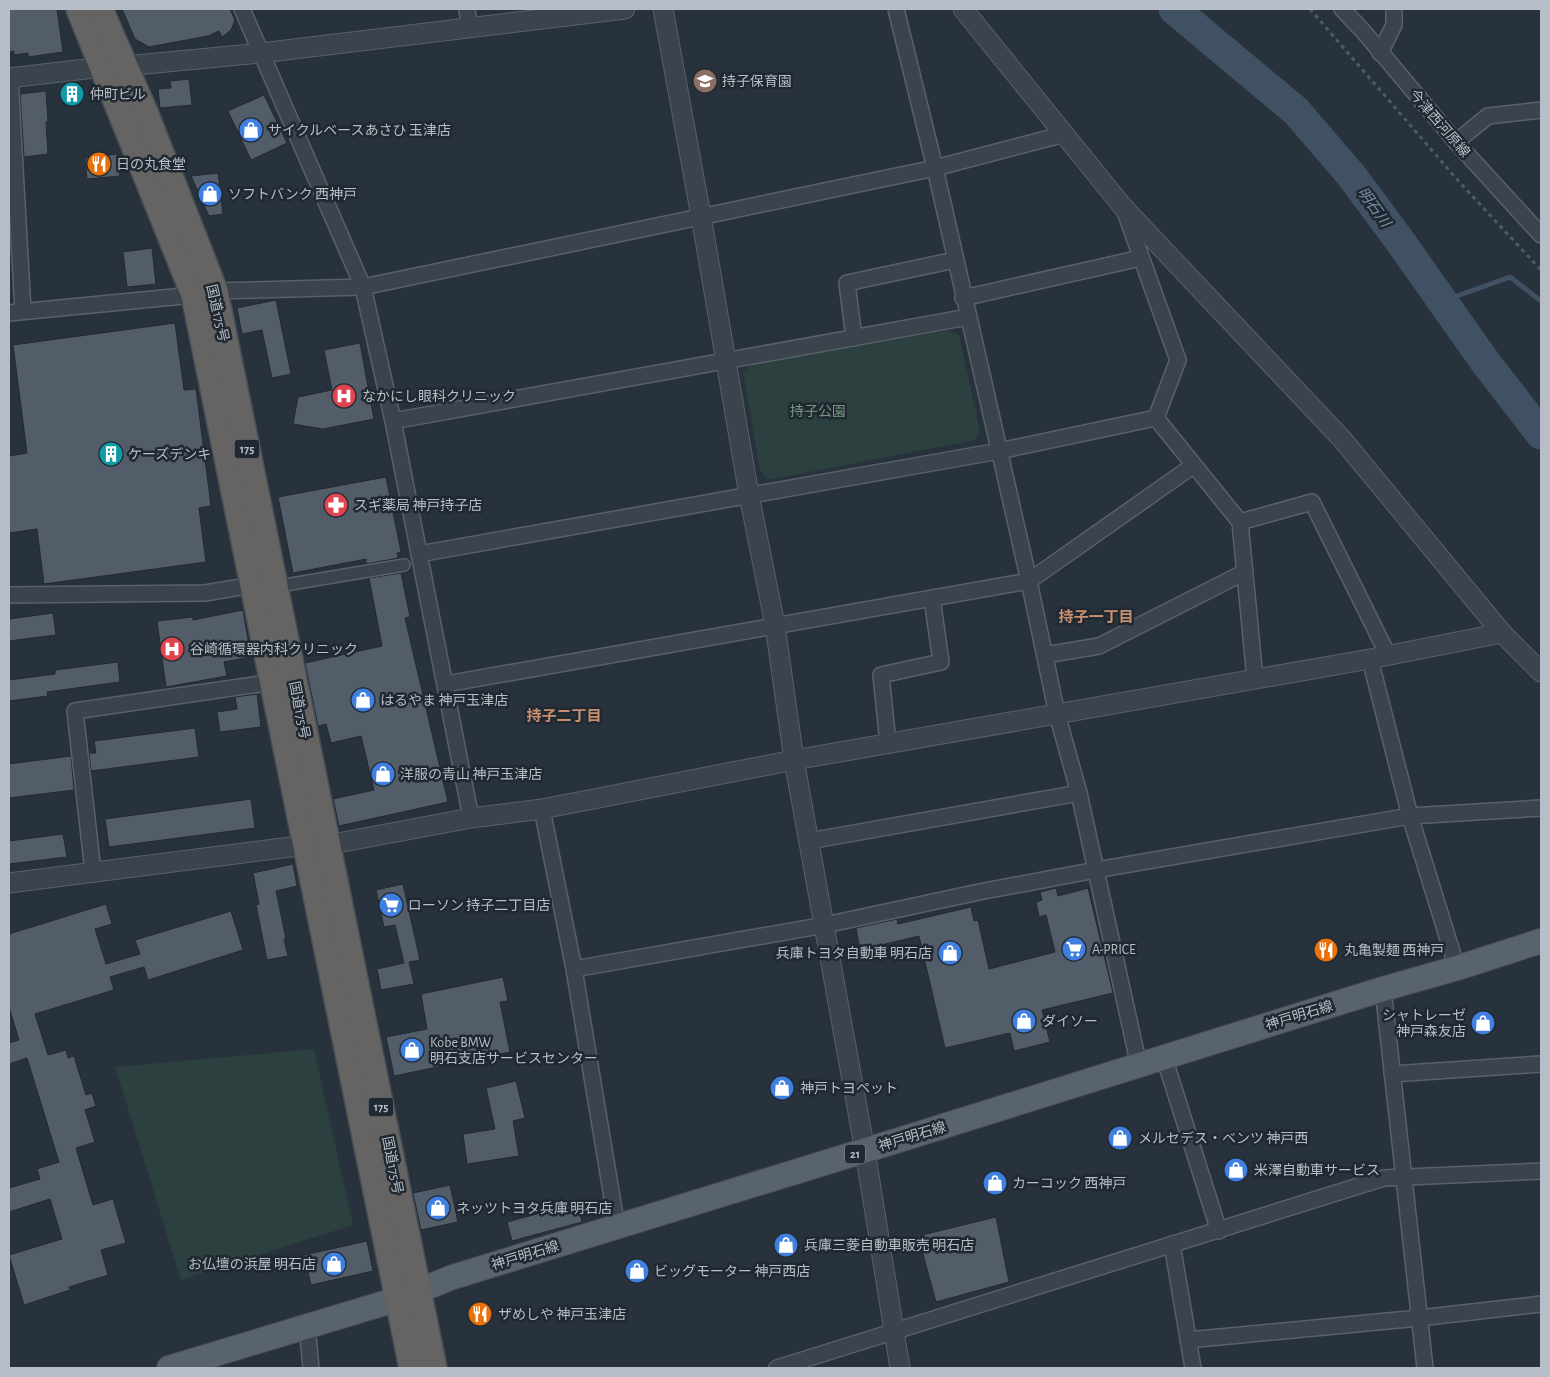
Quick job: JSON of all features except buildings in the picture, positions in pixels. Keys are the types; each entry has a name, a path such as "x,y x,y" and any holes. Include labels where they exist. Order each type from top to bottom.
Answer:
{"highway":[{"name":"国道175号","path":"79,9 114,67"},
{"name":"国道175号","path":"100,9 114,67 204,293 271,584 283,681 408,1295 434,1368"},
{"name":"国道175号","path":"408,1295 412,1368"}],"main road":[{"name":"神戸明石線","path":"169,1368 408,1295 453,1277 1541,941"}],"street":[{"path":"242,9 363,287 393,421 471,818"},
{"path":"625,9 468,18 261,53 9,78 16,312 204,293 363,287 935,168 1065,134"},
{"path":"663,9 749,495 775,626 794,760 865,1151 900,1368"},
{"path":"896,9 935,168 963,298 1029,580 1057,714 1079,793 1139,1066"},
{"path":"963,9 1123,207 1342,439 1502,633 1541,672"},
{"name":"今津西河原線","path":"1342,9 1363,31 1456,142 1541,235"},
{"path":"1380,53 1394,25 1394,9"},
{"path":"1456,142 1488,116 1541,110"},
{"path":"1123,207 1178,360 1156,418"},
{"path":"963,298 1141,258"},
{"path":"854,338 847,283 955,260"},
{"path":"393,421 968,317"},
{"path":"419,554 998,451 1156,418"},
{"path":"1156,418 1240,522 1255,679"},
{"path":"446,684 1029,580 1194,465"},
{"path":"1240,522 1312,502 1388,655"},
{"path":"9,595 205,593 404,565"},
{"path":"1045,655 1099,646 1245,572"},
{"path":"888,743 881,675 941,662 932,598"},
{"path":"9,883 317,845 471,818 542,809 794,760 1370,659 1502,633"},
{"path":"1370,659 1410,816 1457,968"},
{"path":"93,872 75,711 283,681"},
{"path":"809,841 1079,793"},
{"path":"574,969 824,925 1096,870 1410,816 1541,808"},
{"path":"542,809 574,969 617,1227"},
{"path":"1383,989 1425,1368"},
{"path":"1164,1057 1219,1231"},
{"path":"1392,1074 1541,1064"},
{"path":"777,1368 1384,1178 1541,1171"},
{"path":"1172,1244 1193,1368"},
{"path":"1188,1340 1420,1318 1541,1304"},
{"path":"307,1326 311,1368"}],"path":[{"path":"1310,9 1461,184 1541,270"}],"green space":[{"name":"持子公園","path":"949,330 959,335 980,431 975,440 768,480 760,470 743,372 752,364"},
{"path":"314,1049 353,1225 181,1280 115,1067"}],"waterway":[{"name":"明石川","path":"1174,9 1296,111 1351,175 1486,363 1541,434"},
{"path":"1443,301 1510,277 1541,301"}],"place":[{"name":"持子保育園","path":"705,81"},
{"name":"仲町ビル","path":"72,94"},
{"name":"サイクルベースあさひ 玉津店","path":"251,130"},
{"name":"日の丸食堂","path":"99,164"},
{"name":"ソフトバンク 西神戸","path":"210,194"},
{"name":"なかにし眼科クリニック","path":"344,396"},
{"name":"ケーズデンキ","path":"111,454"},
{"name":"スギ薬局 神戸持子店","path":"336,505"},
{"name":"谷崎循環器内科クリニック","path":"172,649"},
{"name":"はるやま 神戸玉津店","path":"363,700"},
{"name":"洋服の青山 神戸玉津店","path":"383,774"},
{"name":"ローソン 持子二丁目店","path":"391,905"},
{"name":"A-PRICE","path":"1074,949"},
{"name":"丸亀製麺 西神戸","path":"1326,950"},
{"name":"兵庫トヨタ自動車 明石店","path":"950,953"},
{"name":"ダイソー","path":"1024,1021"},
{"name":"シャトレーゼ 神戸森友店","path":"1483,1023"},
{"name":"Kobe BMW 明石支店サービスセンター","path":"412,1050"},
{"name":"神戸トヨペット","path":"782,1088"},
{"name":"メルセデス・ベンツ 神戸西","path":"1120,1138"},
{"name":"米澤自動車サービス","path":"1236,1170"},
{"name":"カーコック 西神戸","path":"995,1183"},
{"name":"ネッツトヨタ兵庫 明石店","path":"438,1208"},
{"name":"兵庫三菱自動車販売 明石店","path":"786,1245"},
{"name":"お仏壇の浜屋 明石店","path":"334,1264"},
{"name":"ビッグモーター 神戸西店","path":"637,1271"},
{"name":"ザめしや 神戸玉津店","path":"480,1314"}],"district":[{"name":"持子一丁目","path":"1096,617"},
{"name":"持子二丁目","path":"564,716"}]}
